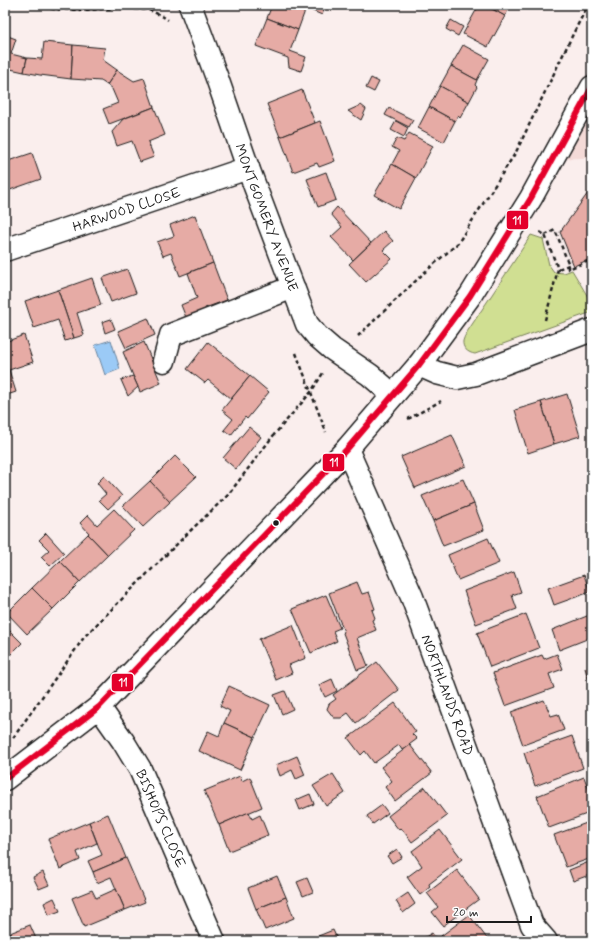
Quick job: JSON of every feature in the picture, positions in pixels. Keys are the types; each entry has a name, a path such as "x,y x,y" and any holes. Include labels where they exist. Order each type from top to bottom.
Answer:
{"street":[{"name":"MONTGOMERY AVENUE","path":"190,5 248,168 307,324 318,336 339,354 370,375 393,395"},
{"path":"5,779 99,707 347,449 419,365 470,296 531,198 592,87"},
{"name":"HARWOOD CLOSE","path":"5,250 248,168"},
{"path":"164,360 171,335 293,287"},
{"path":"419,365 437,373 456,378 476,374 592,330"},
{"name":"NORTHLANDS ROAD","path":"347,449 412,597 532,925 546,941"},
{"name":"BISHOPS CLOSE","path":"99,707 140,769 209,939"}],"path":[{"path":"30,5 54,9 83,10 118,8 149,10 162,16 173,25"},
{"path":"584,5 592,9"},
{"path":"10,741 85,636 228,495 273,436 311,392 320,376 339,354 458,243 516,152 588,6"},
{"path":"538,350 558,269 545,235 556,230 570,265 568,265 568,269 592,260"},
{"path":"558,269 568,265"},
{"path":"296,352 327,433 347,449"},
{"path":"403,424 442,400 456,378"}],"shaded area":[{"path":"592,87 592,156 582,158 553,159"}],"green space":[{"path":"531,235 543,239 549,265 554,272 564,273 572,270 591,302 592,312 475,354 470,353 463,346 463,341 466,335"}],"water":[{"path":"111,340 120,369 105,375 95,345"}],"building":[{"path":"272,5 326,5 322,15 306,8 298,30 267,18"},
{"path":"479,5 485,5 505,16 488,47 463,34"},
{"path":"485,5 511,5 505,16"},
{"path":"267,18 298,30 290,51 306,57 301,71 289,67 288,58 256,46"},
{"path":"451,20 463,27 458,36 446,29"},
{"path":"5,35 16,39 11,54 27,58 24,72 6,68 5,70"},
{"path":"44,42 73,45 71,79 24,72 27,58 42,59"},
{"path":"73,45 105,48 103,60 117,70 107,85 101,81 71,79"},
{"path":"463,45 489,59 477,80 451,66"},
{"path":"451,66 477,80 475,85 477,87 469,102 440,86"},
{"path":"117,70 134,81 144,78 154,107 109,124 103,109 118,103 112,89 107,85"},
{"path":"371,78 379,82 374,92 366,88"},
{"path":"440,86 469,102 460,118 458,116 455,121 429,107"},
{"path":"302,90 315,123 280,137 267,104"},
{"path":"361,105 366,109 361,120 348,111"},
{"path":"154,107 165,135 148,142 154,157 140,162 132,141 117,146 112,132 123,119"},
{"path":"429,107 455,121 444,142 418,128"},
{"path":"389,108 413,120 409,127 385,115"},
{"path":"320,121 335,161 319,167 317,163 293,172 280,137"},
{"path":"396,121 408,128 404,137 391,130"},
{"path":"409,133 433,146 416,178 392,164 399,151 392,147 397,138 404,141"},
{"path":"32,153 41,179 7,191 5,184 5,162"},
{"path":"392,164 416,178 399,209 374,195"},
{"path":"326,172 336,200 318,207 307,179"},
{"path":"592,191 592,258 574,266 560,232 588,193"},
{"path":"337,207 371,243 353,260 331,237 342,227 331,214"},
{"path":"195,215 213,263 180,276 171,253 163,256 157,242 174,236 170,225"},
{"path":"384,231 393,241 383,250 392,259 366,282 349,264"},
{"path":"213,263 227,300 205,308 207,313 187,320 181,305 197,298 188,273"},
{"path":"127,269 136,293 111,302 102,278"},
{"path":"92,278 101,305 77,313 84,335 74,338 58,290"},
{"path":"58,290 74,338 65,341 58,320 34,328 25,301"},
{"path":"148,318 155,335 126,348 118,331"},
{"path":"111,319 115,329 105,333 102,322"},
{"path":"24,335 33,362 9,370 16,392 7,395 5,390 5,342"},
{"path":"144,342 161,383 140,392 123,352"},
{"path":"208,342 250,376 231,399 208,380 205,383 187,369"},
{"path":"133,376 138,387 128,396 121,380"},
{"path":"250,376 269,392 247,419 245,417 231,435 224,430 233,419 222,410"},
{"path":"567,394 580,436 554,444 541,402"},
{"path":"541,402 554,444 528,453 515,410"},
{"path":"249,427 261,437 236,469 223,458"},
{"path":"452,435 466,466 415,488 401,457"},
{"path":"175,456 196,477 169,502 150,481"},
{"path":"104,476 122,496 108,509 99,500 106,494 97,483"},
{"path":"463,479 474,504 433,521 422,496"},
{"path":"150,481 170,502 143,527 123,506"},
{"path":"474,504 484,530 443,546 433,521"},
{"path":"114,509 134,530 108,555 88,534 89,533 80,523 88,515 97,525"},
{"path":"46,533 64,553 50,566 41,557 49,550 39,540"},
{"path":"88,534 108,555 80,582 60,561"},
{"path":"488,538 499,563 458,580 448,555"},
{"path":"60,561 80,582 53,609 32,588"},
{"path":"514,572 521,592 512,595 517,609 476,624 464,591"},
{"path":"584,575 590,592 554,605 548,588"},
{"path":"357,582 362,594 369,592 375,609 372,610 375,618 372,620 376,630 357,638 368,666 357,670 329,593"},
{"path":"32,588 53,609 27,634 7,613"},
{"path":"326,595 340,628 333,631 337,641 311,653 292,609"},
{"path":"526,614 539,648 490,667 477,633"},
{"path":"592,614 592,637 559,650 552,630"},
{"path":"293,625 306,658 289,665 292,673 276,680 259,639"},
{"path":"5,626 22,643 5,660"},
{"path":"557,654 563,669 549,674 554,688 505,706 493,673 542,655 544,659"},
{"path":"377,662 399,690 356,723 348,713 341,718 334,718 327,709 329,704 336,699 333,695"},
{"path":"592,666 592,681 589,682 585,668"},
{"path":"332,679 337,691 325,697 319,685"},
{"path":"229,686 270,705 255,737 224,723 230,711 220,706"},
{"path":"285,691 293,709 282,714 274,695"},
{"path":"544,700 551,716 558,714 564,730 523,745 511,712"},
{"path":"395,703 416,732 412,734 417,739 402,750 399,745 374,763 365,751 361,755 348,738"},
{"path":"224,723 255,737 240,770 199,751 208,731 219,736"},
{"path":"572,736 583,768 535,786 524,753"},
{"path":"410,745 432,773 395,801 385,787 392,781 381,767"},
{"path":"297,756 305,775 296,779 292,770 280,776 276,765"},
{"path":"333,774 345,793 326,806 313,786"},
{"path":"240,776 242,781 250,777 262,807 219,825 204,791"},
{"path":"584,777 592,798 592,812 549,828 537,796"},
{"path":"425,787 447,816 412,842 401,828 399,830 388,816"},
{"path":"310,794 314,804 300,810 296,800"},
{"path":"382,805 388,813 373,824 367,816"},
{"path":"249,812 252,819 260,815 268,835 229,851 219,825"},
{"path":"108,814 126,858 93,872 88,861 102,855 89,822"},
{"path":"592,821 592,858 566,867 554,835"},
{"path":"89,822 97,843 77,852 80,860 60,869 48,839"},
{"path":"440,830 462,859 429,884 430,887 420,895 407,877 422,866 412,851"},
{"path":"397,849 402,857 392,863 387,856"},
{"path":"126,858 145,902 125,910 111,877 97,883 93,872"},
{"path":"589,862 592,869 592,874 573,881 569,870"},
{"path":"457,870 479,899 443,926 432,912 438,907 427,893"},
{"path":"43,872 49,885 39,889 33,877"},
{"path":"277,876 286,897 256,909 248,888"},
{"path":"307,878 313,892 303,896 297,882"},
{"path":"116,889 125,910 84,927 72,898 92,890 96,898"},
{"path":"408,893 415,904 403,913 396,901"},
{"path":"286,897 294,918 265,930 256,909"},
{"path":"54,898 60,911 49,915 44,903"},
{"path":"469,915 489,941 445,941 441,936"},
{"path":"30,925 37,941 5,941 5,935"},
{"path":"333,930 338,941 306,941"},
{"path":"432,933 436,939 433,941 424,941 422,939"}],"transit line":[{"name":"11","path":"5,779 99,707 347,449 419,365 470,296 531,198 592,87"}]}
